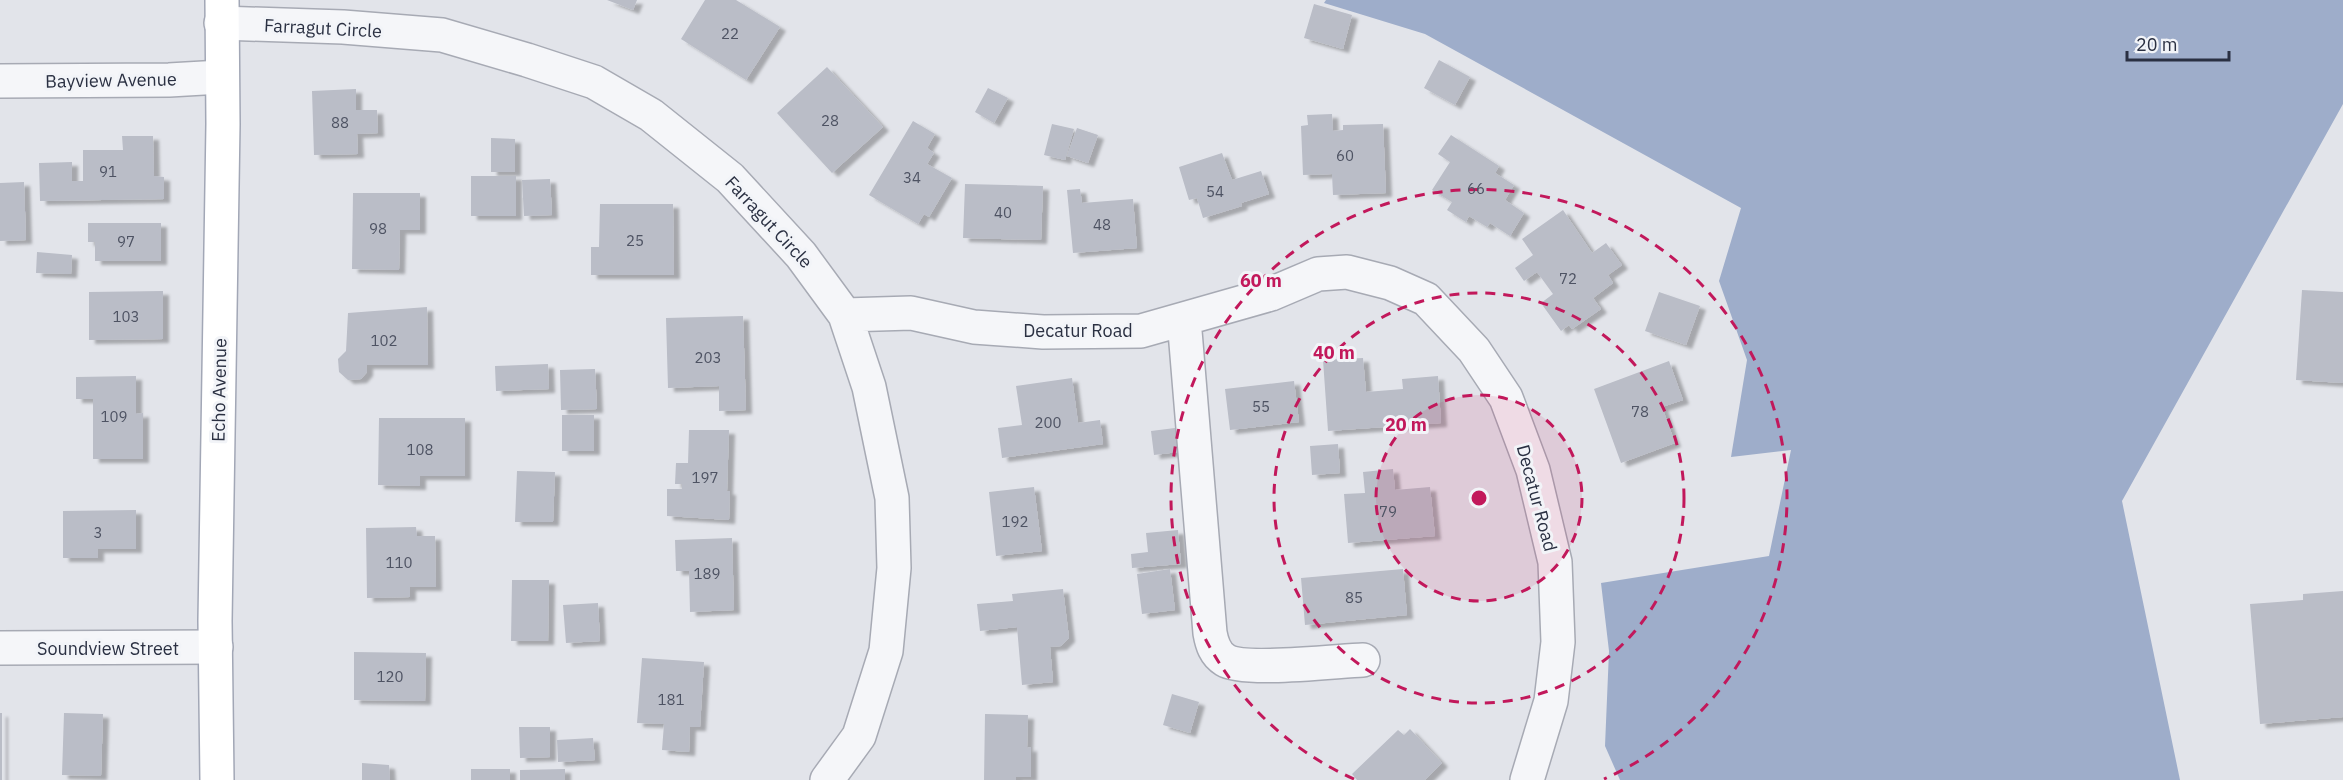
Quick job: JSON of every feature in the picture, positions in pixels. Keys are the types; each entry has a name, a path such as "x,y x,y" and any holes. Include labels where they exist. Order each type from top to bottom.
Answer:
{"main road":[{"name":"Echo Avenue","path":"217,780 216,647 222,12"}],"street":[{"name":"Farragut Circle","path":"222,12 343,27 442,35 594,82 651,115 730,178 801,255 845,315 869,387 892,498 894,568 886,651 859,736 827,780"},
{"name":"Bayview Avenue","path":"0,81 169,80 221,77"},
{"name":"Decatur Road","path":"845,315 910,314 974,327 1043,332 1141,331 1271,294 1318,274 1347,272 1390,283 1426,299 1474,350 1506,398 1533,470 1555,562 1558,642 1551,701 1527,780"},
{"path":"1184,320 1210,633 1216,652 1224,660 1245,666 1363,660"},
{"name":"Soundview Street","path":"0,648 216,647"}],"water":[{"path":"1326,0 2343,0 2343,104 2122,501 2180,780 1620,780 1605,746 1609,651 1601,583 1769,556 1791,450 1731,457 1747,360 1719,281 1741,208 1425,34 1324,3"}],"building":[{"path":"607,0 637,0 633,10"},
{"path":"705,0 736,0 780,27 746,80 681,39"},
{"path":"1314,4 1352,15 1343,49 1304,38"},
{"path":"1439,60 1470,77 1455,105 1424,88"},
{"path":"827,67 883,127 832,173 777,113"},
{"path":"988,88 1008,98 994,123 975,112"},
{"path":"356,89 356,110 377,110 378,133 357,134 358,154 314,155 312,91"},
{"path":"1332,114 1333,131 1343,130 1343,125 1383,124 1386,193 1333,195 1332,174 1303,175 1301,126 1308,125 1307,115"},
{"path":"913,121 935,134 927,148 934,153 927,164 952,178 929,217 924,214 918,224 869,195"},
{"path":"1052,124 1074,129 1065,160 1044,155"},
{"path":"1077,128 1098,135 1088,163 1067,156"},
{"path":"1451,135 1499,166 1495,173 1514,185 1505,200 1524,213 1510,236 1490,223 1487,227 1469,216 1466,222 1447,210 1452,202 1432,190 1450,162 1438,154"},
{"path":"122,136 153,136 154,176 164,177 164,199 40,201 39,163 72,162 72,181 83,181 83,150 123,150"},
{"path":"491,138 515,139 515,172 491,172"},
{"path":"1222,153 1232,180 1261,171 1269,194 1241,203 1242,206 1203,218 1197,198 1189,200 1179,167"},
{"path":"471,176 516,176 516,216 471,216"},
{"path":"550,179 552,215 524,216 522,180"},
{"path":"24,182 26,240 0,241 0,183"},
{"path":"965,184 1043,186 1041,240 963,238"},
{"path":"1080,189 1082,203 1133,199 1137,248 1073,253 1067,190"},
{"path":"353,193 420,193 420,230 400,230 399,270 352,269"},
{"path":"600,204 673,204 674,275 591,275 591,247 599,247"},
{"path":"1563,210 1592,253 1606,243 1622,265 1608,275 1613,283 1593,298 1601,309 1572,329 1569,325 1561,331 1541,303 1553,294 1537,272 1524,281 1515,268 1533,255 1522,239"},
{"path":"88,223 161,223 161,261 95,261 95,242 88,242"},
{"path":"37,252 72,255 71,274 36,273"},
{"path":"2302,290 2343,292 2343,383 2296,380"},
{"path":"163,291 163,339 89,340 89,292"},
{"path":"1659,292 1700,306 1686,345 1645,331"},
{"path":"427,307 428,365 367,365 367,372 361,379 348,380 339,372 338,359 346,351 348,313"},
{"path":"743,316 746,410 719,411 719,386 668,388 666,318"},
{"path":"1363,358 1366,392 1403,389 1402,379 1438,376 1441,423 1328,431 1323,360"},
{"path":"1669,361 1683,400 1662,407 1675,443 1621,463 1594,389"},
{"path":"548,364 549,389 496,391 495,366"},
{"path":"595,369 597,409 561,410 560,370"},
{"path":"136,376 136,414 143,413 143,459 93,459 93,399 76,399 76,377"},
{"path":"1072,378 1078,423 1100,420 1103,444 1002,458 998,428 1022,425 1016,386"},
{"path":"1294,381 1299,422 1230,430 1225,389"},
{"path":"562,415 594,415 594,451 562,451"},
{"path":"379,418 465,418 465,476 420,476 420,486 378,485"},
{"path":"1183,427 1186,451 1154,455 1151,431"},
{"path":"689,430 729,430 727,491 730,491 729,520 667,516 667,489 682,489 682,484 675,484 676,463 688,463"},
{"path":"1338,444 1340,473 1312,475 1310,446"},
{"path":"1393,469 1395,490 1430,487 1435,536 1348,543 1344,494 1365,493 1363,472"},
{"path":"517,471 555,472 553,522 515,522"},
{"path":"1034,487 1042,551 996,556 989,492"},
{"path":"136,510 136,549 98,549 98,558 63,558 63,511"},
{"path":"416,527 417,536 435,536 436,587 410,587 410,597 367,598 366,528"},
{"path":"1178,530 1181,564 1132,568 1131,554 1148,552 1146,533"},
{"path":"732,538 734,610 690,612 689,571 676,571 675,540"},
{"path":"1170,569 1175,610 1142,614 1137,574"},
{"path":"1403,569 1407,615 1305,625 1301,578"},
{"path":"512,580 549,580 548,641 511,641"},
{"path":"1063,589 1069,638 1061,646 1050,647 1053,682 1022,685 1017,627 980,631 977,604 1013,601 1012,594"},
{"path":"2343,591 2343,717 2260,724 2250,604 2303,600 2303,594"},
{"path":"598,603 600,641 566,643 563,605"},
{"path":"354,652 426,653 425,701 354,700"},
{"path":"642,658 704,662 700,727 690,727 689,752 662,750 664,724 637,723"},
{"path":"1172,694 1199,702 1190,733 1163,725"},
{"path":"0,713 2,713 2,780 0,780"},
{"path":"64,713 103,714 101,776 62,775"},
{"path":"985,714 1028,715 1027,748 1031,747 1031,777 1016,777 1016,780 984,780"},
{"path":"519,727 550,727 550,757 520,758"},
{"path":"1410,729 1442,763 1425,780 1357,780 1352,774 1398,730 1404,735"},
{"path":"593,738 595,760 558,762 557,740"},
{"path":"362,763 389,765 390,780 362,780"},
{"path":"471,769 510,769 510,780 471,780"},
{"path":"565,769 565,780 520,780 520,770"}]}
